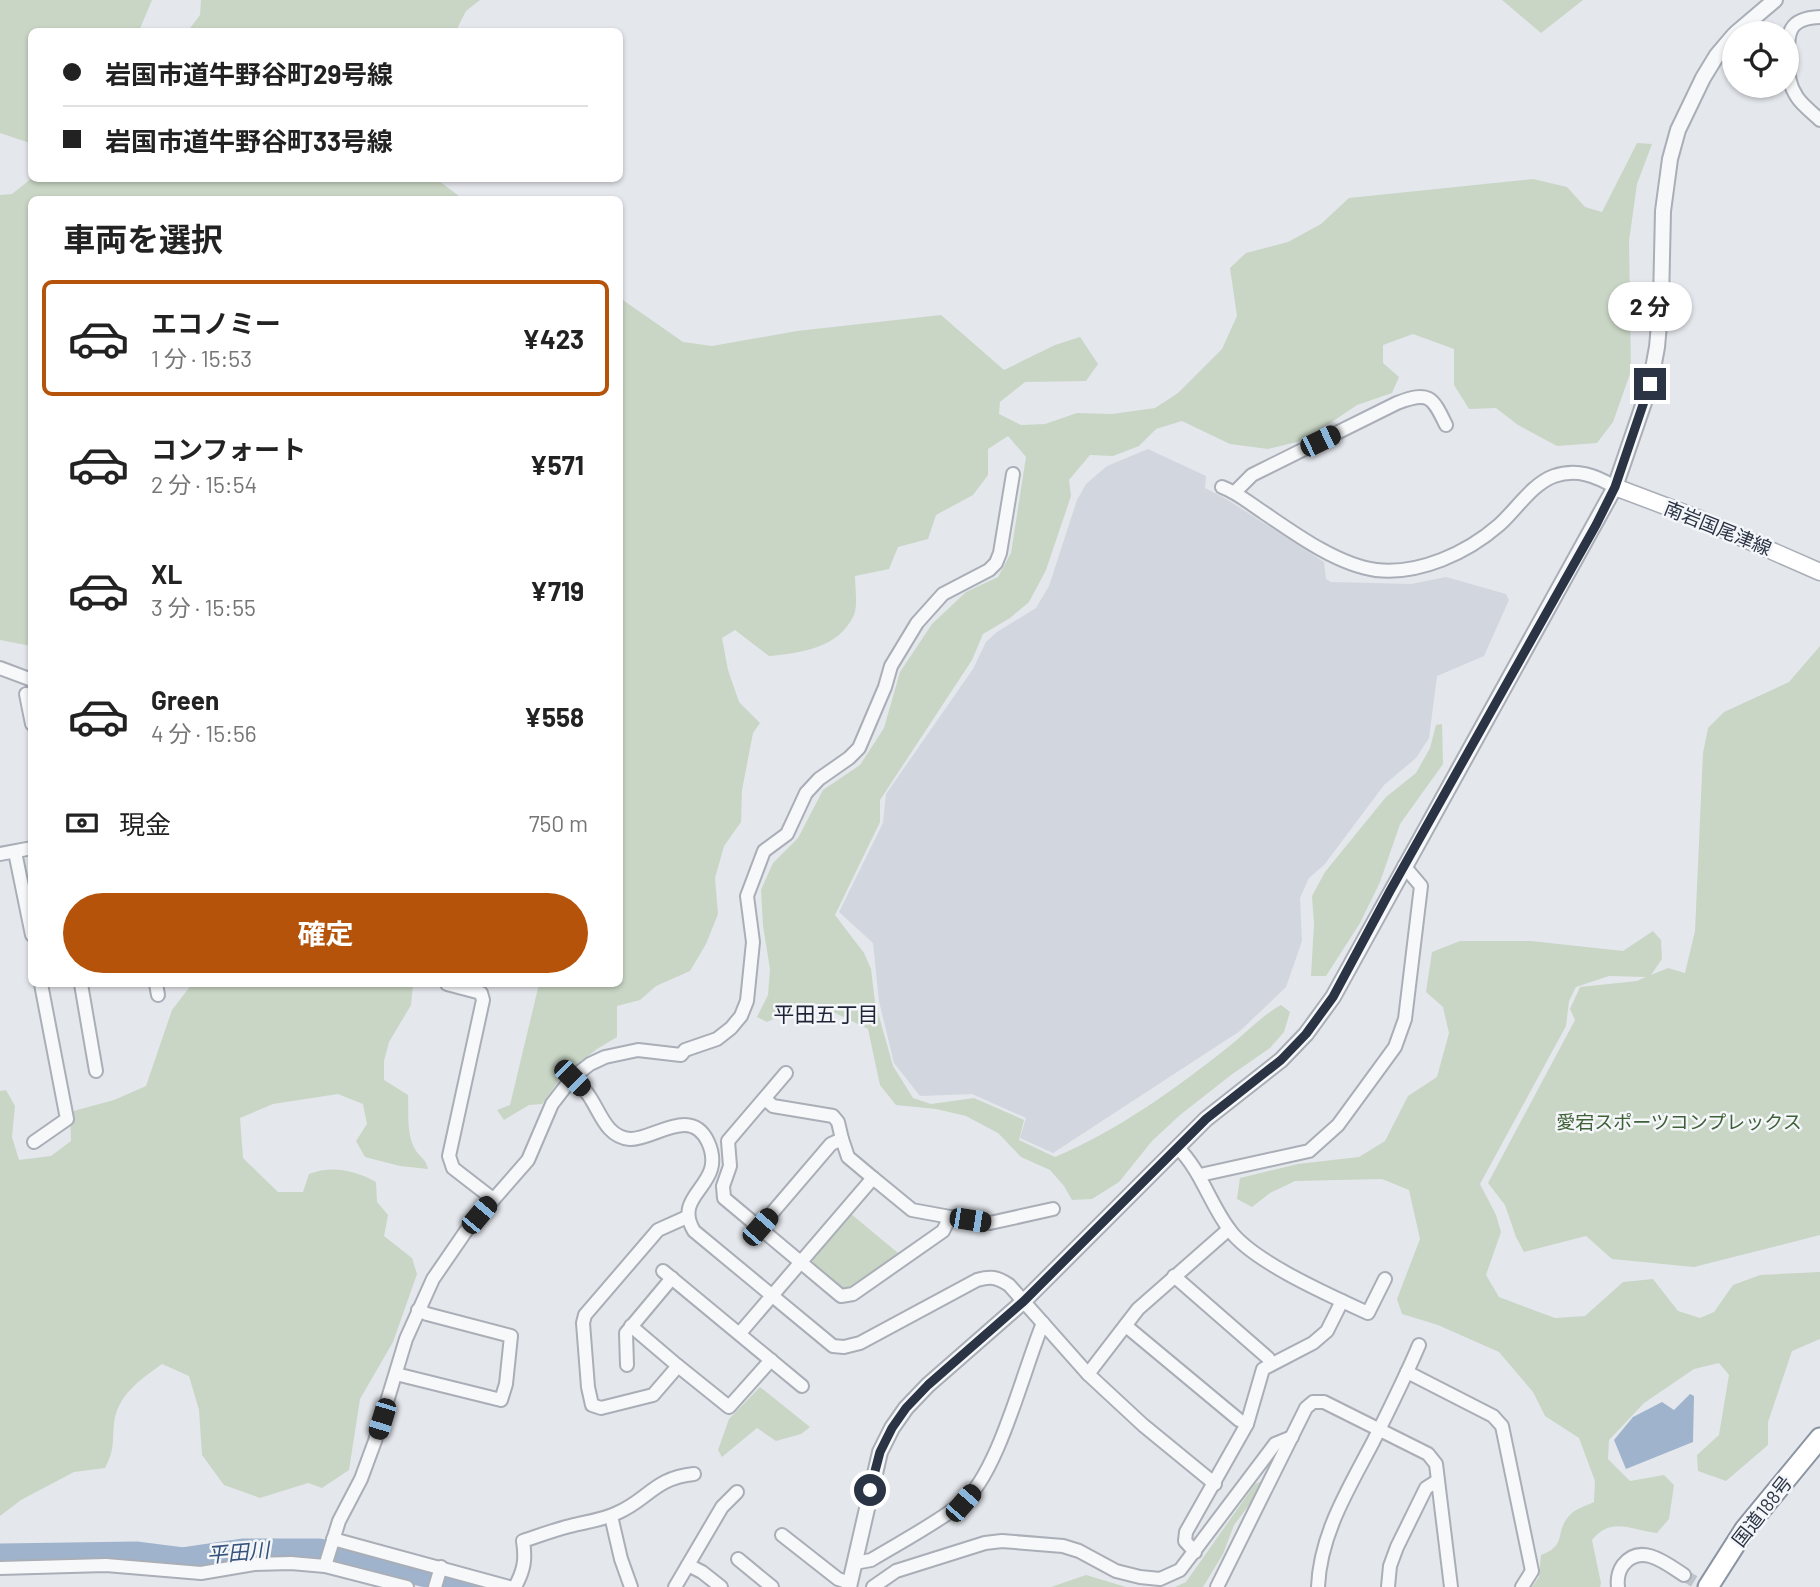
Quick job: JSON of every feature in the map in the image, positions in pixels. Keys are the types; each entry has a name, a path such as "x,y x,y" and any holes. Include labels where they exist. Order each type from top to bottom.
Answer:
{"highway":[{"name":"国道188号","path":"1708,1587 1745,1530 1820,1438"}],"main road":[{"name":"南岩国尾津線","path":"1615,487 1697,518 1820,572"}],"street":[{"path":"1750,21 1775,0"},
{"path":"1820,17 1810,17 1795,24 1787,39 1788,79 1797,98 1820,120"},
{"path":"782,1535 849,1585 877,1465 892,1428 906,1408 928,1385 1024,1301 1206,1119 1281,1060 1306,1034 1333,997 1615,487 1650,384 1657,347 1663,211 1670,159 1689,103 1722,49"},
{"path":"1235,492 1252,475 1416,396 1426,396 1434,401 1446,425"},
{"path":"1222,487 1235,492 1329,554 1357,566 1378,570 1405,570 1430,564 1460,551 1498,526 1538,486 1553,476 1573,472 1596,476 1615,487"},
{"path":"326,1562 339,1521 361,1479 406,1339 433,1279 466,1231 528,1160 552,1104 572,1078 590,1064 620,1053 638,1050 681,1055 685,1050 717,1038 741,1016 747,1001 753,942 747,897 764,851 787,834 806,793 819,779 859,748 891,666 924,613 943,594 989,570 996,563 1013,474"},
{"path":"0,668 28,678"},
{"path":"26,694 28,704"},
{"path":"0,854 28,849"},
{"path":"15,852 28,915"},
{"path":"1200,1175 1309,1151 1338,1125 1395,1047 1405,1019 1421,886 1404,866"},
{"path":"34,1142 68,1119 42,987"},
{"path":"81,987 96,1071"},
{"path":"458,987 481,993 483,1000 449,1156 453,1168 493,1199"},
{"path":"786,1073 728,1142 730,1166 723,1186 724,1198 841,1296 853,1294 943,1231 950,1217"},
{"path":"572,1078 587,1093 604,1123 622,1137 645,1137 675,1125 692,1127 707,1139 713,1155 712,1168 707,1181 688,1207 687,1217 694,1231 824,1341 833,1346 844,1347 860,1343 978,1280 991,1276 1001,1279 1024,1301 1088,1374 1143,1425 1215,1483"},
{"path":"765,1099 773,1106 833,1116 838,1122 848,1157 912,1210 990,1223 1053,1209"},
{"path":"760,1227 831,1144 842,1139"},
{"path":"1177,1147 1200,1175 1229,1229 1257,1256 1368,1313 1385,1279"},
{"path":"740,1333 873,1178"},
{"path":"678,1366 653,1395 601,1408 592,1405 587,1387 583,1323 585,1315 658,1230 687,1217"},
{"path":"1088,1374 1138,1308 1229,1229"},
{"path":"627,1365 626,1333 668,1274 802,1386"},
{"path":"1174,1276 1268,1358 1271,1364"},
{"path":"1195,1552 1185,1541 1186,1532 1247,1424 1258,1378 1263,1369 1313,1343 1327,1331 1342,1301"},
{"path":"396,1374 501,1400 506,1384 511,1336 418,1310"},
{"path":"855,1563 871,1560 963,1503 980,1483 998,1446 1043,1323"},
{"path":"631,1326 729,1407 771,1360"},
{"path":"1126,1326 1247,1424"},
{"path":"1318,1587 1318,1568 1339,1507 1419,1345"},
{"path":"1407,1372 1493,1416 1502,1426 1532,1572 1522,1587"},
{"path":"1217,1587 1306,1408 1313,1402 1324,1402 1428,1454 1436,1464 1451,1587"},
{"path":"873,1587 896,1571 985,1543 1002,1541 1063,1546 1079,1551 1116,1571 1160,1579 1181,1570 1275,1444 1292,1437"},
{"path":"515,1587 524,1570 523,1541 611,1516 622,1511 650,1489 672,1478 694,1474"},
{"path":"1388,1587 1390,1566 1396,1547 1426,1488 1437,1481"},
{"path":"675,1587 722,1507 737,1492"},
{"path":"611,1516 631,1587"},
{"path":"331,1541 440,1569 478,1582 509,1587"},
{"path":"1618,1587 1620,1569 1626,1561 1637,1556 1659,1558 1684,1575"},
{"path":"738,1559 772,1587"},
{"path":"0,1568 106,1565 201,1573 254,1564 326,1562 407,1587"},
{"path":"688,1565 721,1587"},
{"path":"435,1587 440,1569"}],"shaded area":[{"path":"1148,449 1206,476 1205,488 1324,562 1326,579 1331,582 1411,584 1446,577 1506,594 1509,600 1484,656 1437,676 1429,738 1416,758 1384,785 1324,865 1309,878 1300,898 1302,941 1286,987 1240,1031 1053,1153 1020,1138 1026,1118 972,1094 920,1096 894,1063 879,1001 873,943 839,912 883,823 886,794 973,669 986,642 1036,608 1049,586 1077,500 1086,484 1107,466"}],"green space":[{"path":"0,0 152,0 140,28 28,28 28,142 0,133"},
{"path":"201,0 480,0 466,11 458,28 190,28 200,15"},
{"path":"1502,0 1583,0 1541,33"},
{"path":"1637,143 1652,144 1637,184 1629,241 1631,371 1613,422 1597,443 1557,446 1518,425 1496,408 1469,409 1454,385 1454,349 1413,334 1383,345 1383,363 1399,377 1392,393 1357,405 1305,440 1268,449 1230,444 1182,421 1156,429 1139,446 1113,456 1090,455 1069,480 1071,496 1046,570 1029,602 1010,618 983,634 972,660 880,800 880,822 835,915 864,953 871,969 875,1002 893,1066 913,1098 931,1104 974,1098 1024,1120 1019,1140 1055,1157 1101,1135 1166,1094 1274,1009 1281,1005 1290,1012 1284,1032 1270,1048 1180,1115 1152,1141 1119,1182 1092,1199 1072,1200 1050,1170 1021,1157 998,1133 966,1116 936,1109 896,1105 880,1085 868,1029 821,1006 803,1006 767,1022 757,1017 768,995 770,969 761,890 773,863 798,838 823,790 860,765 884,728 900,672 932,624 966,592 998,577 1011,553 1026,457 1008,436 988,449 988,475 973,495 936,515 928,539 898,547 889,569 855,576 854,615 839,635 818,647 769,656 735,630 722,638 728,670 739,702 760,723 753,733 742,790 741,822 724,846 715,878 718,914 706,944 690,971 656,986 640,1000 617,1006 617,1037 562,1076 542,1104 529,1105 504,1120 497,1110 510,1105 538,987 623,987 623,300 683,342 712,346 797,331 941,315 1004,370 1055,345 1080,337 1098,364 1086,381 1025,382 1000,402 999,414 1021,425 1045,424 1077,413 1112,414 1155,408 1178,393 1222,349 1237,316 1230,268 1246,253 1288,242 1321,224 1349,198 1533,179 1567,187 1585,207 1602,212"},
{"path":"28,181 440,182 459,196 28,196 28,645 0,640 0,195 12,194"},
{"name":"愛宕スポーツコンプレックス","path":"1820,646 1820,1235 1694,1267 1612,1259 1586,1236 1524,1252 1505,1205 1488,1183 1575,1020 1570,1009 1580,987 1637,981 1646,977 1609,976 1576,987 1569,1001 1566,1026 1480,1184 1496,1215 1501,1232 1486,1275 1499,1297 1555,1318 1585,1316 1623,1282 1653,1279 1678,1311 1700,1318 1714,1312 1733,1285 1760,1275 1820,1272 1820,1339 1792,1351 1768,1422 1768,1445 1726,1481 1698,1471 1697,1455 1719,1435 1729,1375 1719,1363 1694,1369 1644,1403 1609,1440 1608,1459 1630,1481 1664,1475 1674,1485 1669,1519 1657,1533 1614,1526 1599,1533 1592,1540 1600,1587 1532,1587 1539,1577 1541,1555 1558,1543 1569,1516 1594,1502 1595,1481 1579,1438 1545,1416 1533,1392 1499,1352 1438,1325 1402,1314 1397,1299 1420,1239 1409,1190 1382,1179 1295,1181 1270,1193 1252,1207 1237,1199 1240,1178 1298,1164 1359,1157 1385,1141 1408,1096 1437,1077 1449,1033 1443,1007 1426,992 1432,952 1460,941 1531,941 1623,951 1653,931 1661,940 1662,959 1651,975 1668,968 1685,973 1695,931 1703,753 1708,728 1724,712 1789,682"},
{"path":"1442,724 1443,764 1400,824 1380,882 1360,923 1326,976 1311,976 1314,924 1312,896 1325,872 1386,797 1416,773 1430,748 1436,725"},
{"path":"190,987 413,987 411,1005 389,1042 384,1061 384,1080 408,1095 411,1138 428,1169 400,1166 365,1157 356,1141 367,1124 363,1104 338,1094 273,1104 240,1118 243,1158 278,1192 303,1192 309,1174 335,1169 360,1174 376,1182 377,1202 388,1215 384,1236 412,1258 417,1274 393,1342 360,1399 349,1470 322,1488 308,1483 260,1498 224,1485 202,1455 199,1410 189,1376 162,1364 131,1389 120,1405 114,1424 112,1451 105,1468 74,1472 21,1500 0,1516 0,1091 6,1090 15,1106 12,1137 19,1160 51,1156 71,1141 70,1112 114,1100 146,1086 172,1010"},
{"path":"851,1214 898,1253 850,1291 842,1290 812,1265 814,1253"},
{"path":"760,1387 810,1427 801,1434 776,1441 757,1428 722,1457 718,1450 729,1419"},
{"path":"1262,1481 1258,1493 1234,1525 1223,1554 1203,1587 1175,1587 1186,1582 1255,1484"},
{"path":"1086,1575 1126,1587 1051,1587"}],"water":[{"path":"1690,1394 1694,1396 1693,1442 1626,1469 1614,1440 1633,1417 1662,1402 1674,1410"}],"waterway":[{"name":"平田川","path":"0,1555 136,1553 183,1559 244,1550 319,1550 472,1587"}],"tunnel":[{"path":"1684,1575 1703,1587"}],"district":[{"name":"平田五丁目","path":"826,1015"}],"route":[{"path":"870,1490 880,1452 892,1428 917,1396 1024,1301 1206,1119 1281,1060 1306,1034 1333,997 1596,525 1615,487 1650,384"}]}
